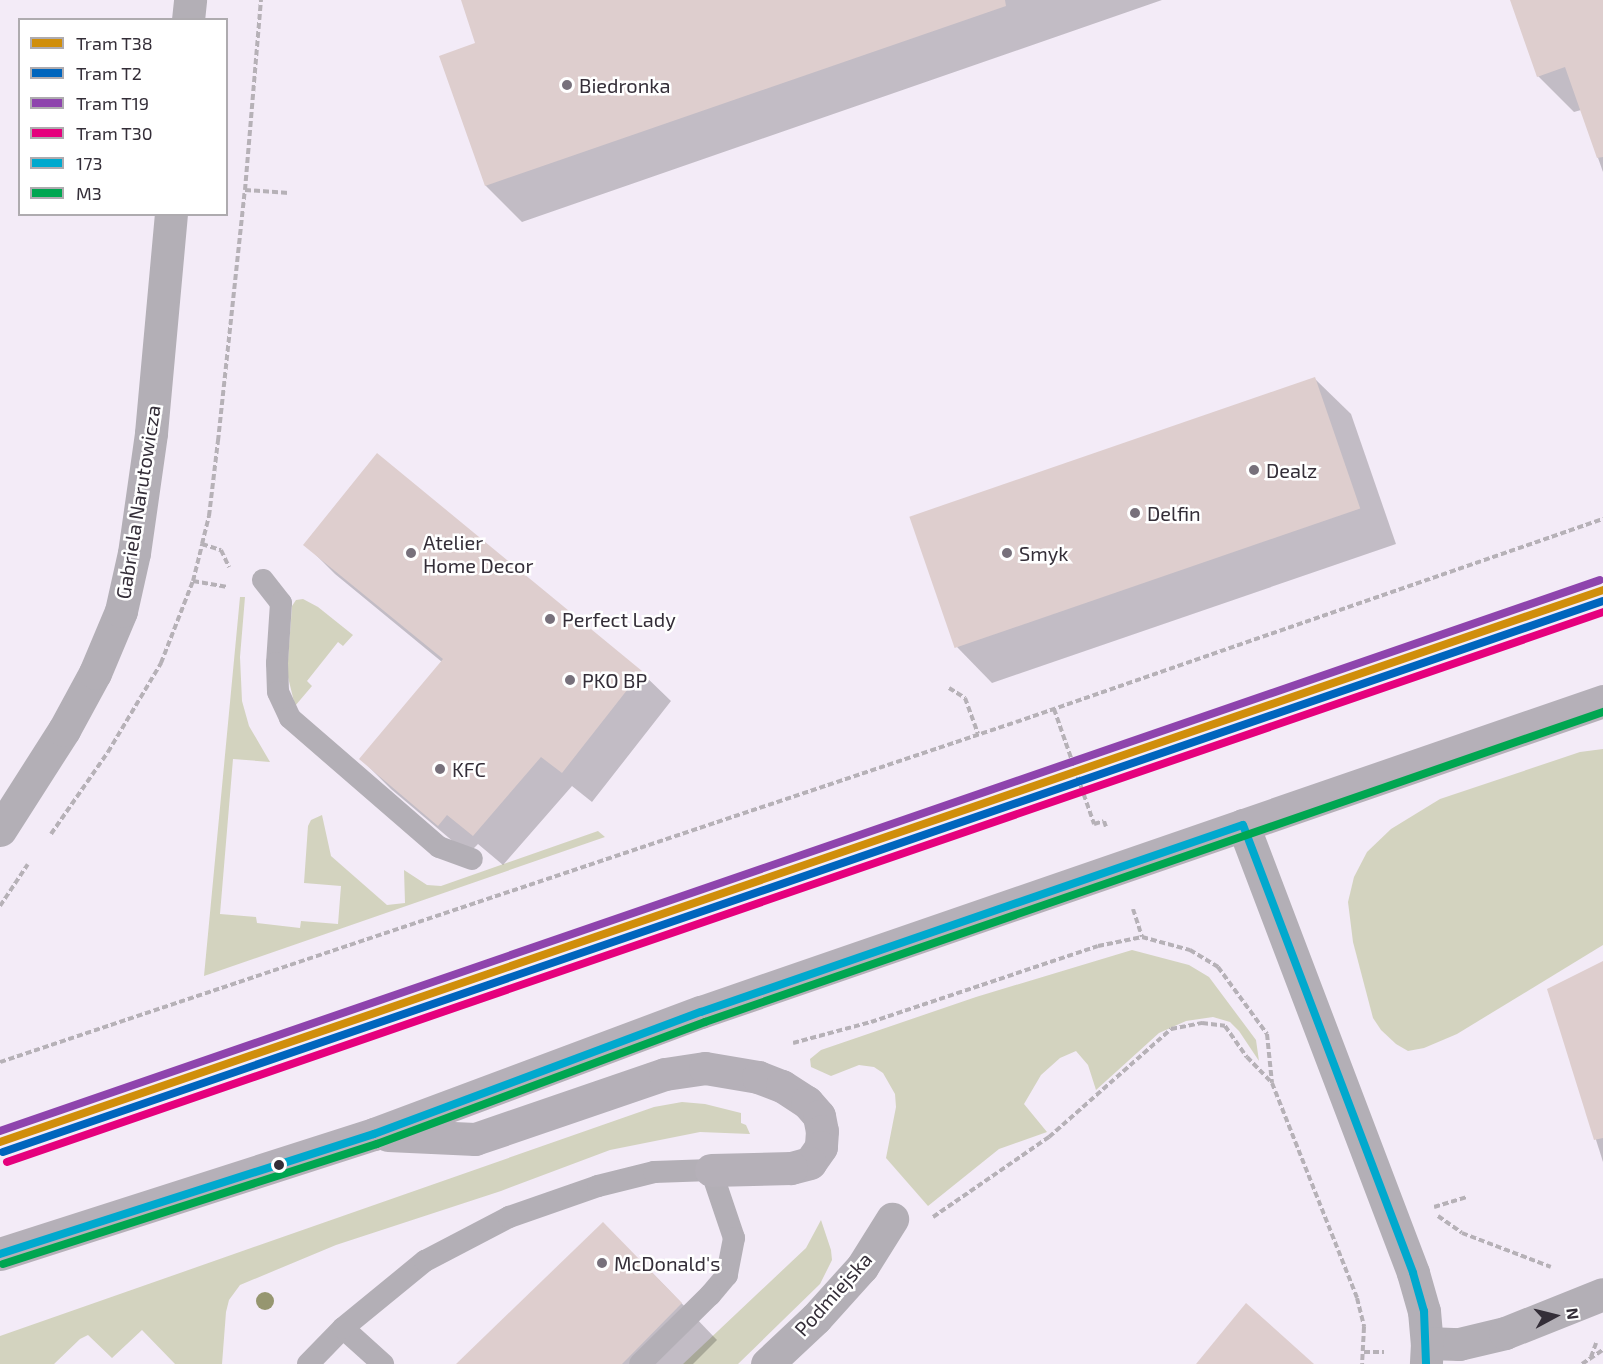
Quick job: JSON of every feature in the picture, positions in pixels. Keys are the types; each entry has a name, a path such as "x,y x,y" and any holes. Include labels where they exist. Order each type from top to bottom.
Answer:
{"highway":[{"path":"0,1254 374,1134 701,1012 1603,701"},
{"path":"374,1134 475,1139 665,1074 705,1068 749,1074 782,1086 807,1102 819,1116 822,1131 821,1146 810,1163 791,1168 711,1170"}],"street":[{"path":"188,18 190,0"},
{"name":"Gabriela Narutowicza","path":"0,830 69,721 95,673 121,611 134,553 151,433 171,216"},
{"path":"1243,825 1413,1273 1424,1311 1426,1353 1505,1333 1603,1294"},
{"name":"Podmiejska","path":"767,1364 816,1318 862,1267 892,1219"}],"lane":[{"path":"263,580 281,603 276,663 278,692 290,718 439,847 472,859"},
{"path":"308,1364 343,1329 425,1261 509,1217 598,1186 654,1172 711,1170 734,1238 727,1275 710,1296 640,1364"},
{"path":"343,1329 383,1364"}],"path":[{"path":"214,471 245,190 261,0"},
{"path":"245,190 289,193"},
{"path":"0,1062 1054,709 1603,519"},
{"path":"202,544 221,550 230,569"},
{"path":"950,688 965,698 978,734"},
{"path":"1054,709 1094,824 1104,821"},
{"path":"1142,937 1190,950 1218,967 1267,1034 1272,1083 1357,1298 1364,1327 1362,1364"},
{"path":"892,1219 927,1220 944,1211 971,1189 1049,1137 1171,1029 1202,1023 1225,1026 1247,1057 1272,1083"},
{"path":"1467,1197 1428,1209 1462,1233 1558,1269"},
{"path":"1582,1364 1603,1350"}],"green space":[{"path":"240,597 245,597 240,657 242,701 249,726 270,762 233,759 220,914 256,917 257,923 300,928 301,921 338,924 341,886 304,883 308,826 311,820 322,815 331,856 387,905 405,903 404,870 427,885 441,886 598,831 605,837 204,976"},
{"path":"303,599 318,607 353,635 343,646 338,642 307,681 312,686 295,706 287,673 292,606 296,600"},
{"path":"1603,749 1603,945 1457,1034 1424,1048 1408,1051 1396,1044 1381,1030 1373,1018 1353,942 1348,902 1354,877 1367,852 1391,829 1440,799 1580,752"},
{"path":"1132,950 1189,965 1209,977 1256,1040 1259,1061 1239,1031 1230,1022 1213,1017 1186,1021 1159,1033 1096,1090 1088,1065 1076,1051 1060,1058 1041,1075 1024,1104 1047,1132 999,1149 928,1206 886,1158 896,1107 895,1094 883,1073 874,1067 859,1065 831,1076 811,1067 810,1059 821,1050 976,997"},
{"path":"682,1102 705,1104 741,1113 741,1123 746,1125 750,1134 700,1132 610,1150 501,1191 336,1245 240,1285 229,1300 226,1312 222,1364 175,1364 142,1330 112,1358 88,1335 80,1339 54,1364 0,1364 0,1336 654,1107"},
{"path":"821,1220 832,1260 820,1284 738,1364 683,1364 806,1248"}],"building":[{"name":"Biedronka","path":"461,0 1005,0 1006,6 485,186 439,56 475,43"},
{"path":"1510,0 1603,0 1603,157 1597,158 1565,67 1537,77"},
{"path":"1315,377 1360,508 955,648 909,517"},
{"path":"377,453 642,671 562,773 541,757 473,836 447,815 438,826 359,759 443,659 303,545"},
{"path":"1603,961 1603,1138 1594,1140 1547,989"},
{"name":"McDonald's","path":"603,1222 682,1303 622,1364 456,1364"},
{"path":"1246,1303 1314,1364 1196,1364"}],"tram line":[{"name":"T19","path":"0,1131 1600,580"},
{"name":"T38","path":"0,1142 1603,590"},
{"name":"T2","path":"3,1152 1603,601"},
{"name":"T30","path":"7,1162 1603,612"}],"transit line":[{"name":"M3","path":"3,1264 377,1144 705,1022 1603,712"},
{"name":"173","path":"1243,825 1413,1273 1424,1311 1426,1364"},
{"name":"173","path":"0,1254 374,1134 701,1012 1243,825"}],"place":[{"name":"Biedronka","path":"567,85"},
{"name":"Dealz","path":"1254,470"},
{"name":"Delfin","path":"1135,513"},
{"name":"Atelier Home Decor","path":"411,553"},
{"name":"Smyk","path":"1007,553"},
{"name":"Perfect Lady","path":"550,619"},
{"name":"PKO BP","path":"570,680"},
{"name":"KFC","path":"440,769"},
{"name":"McDonald's","path":"602,1263"}]}
